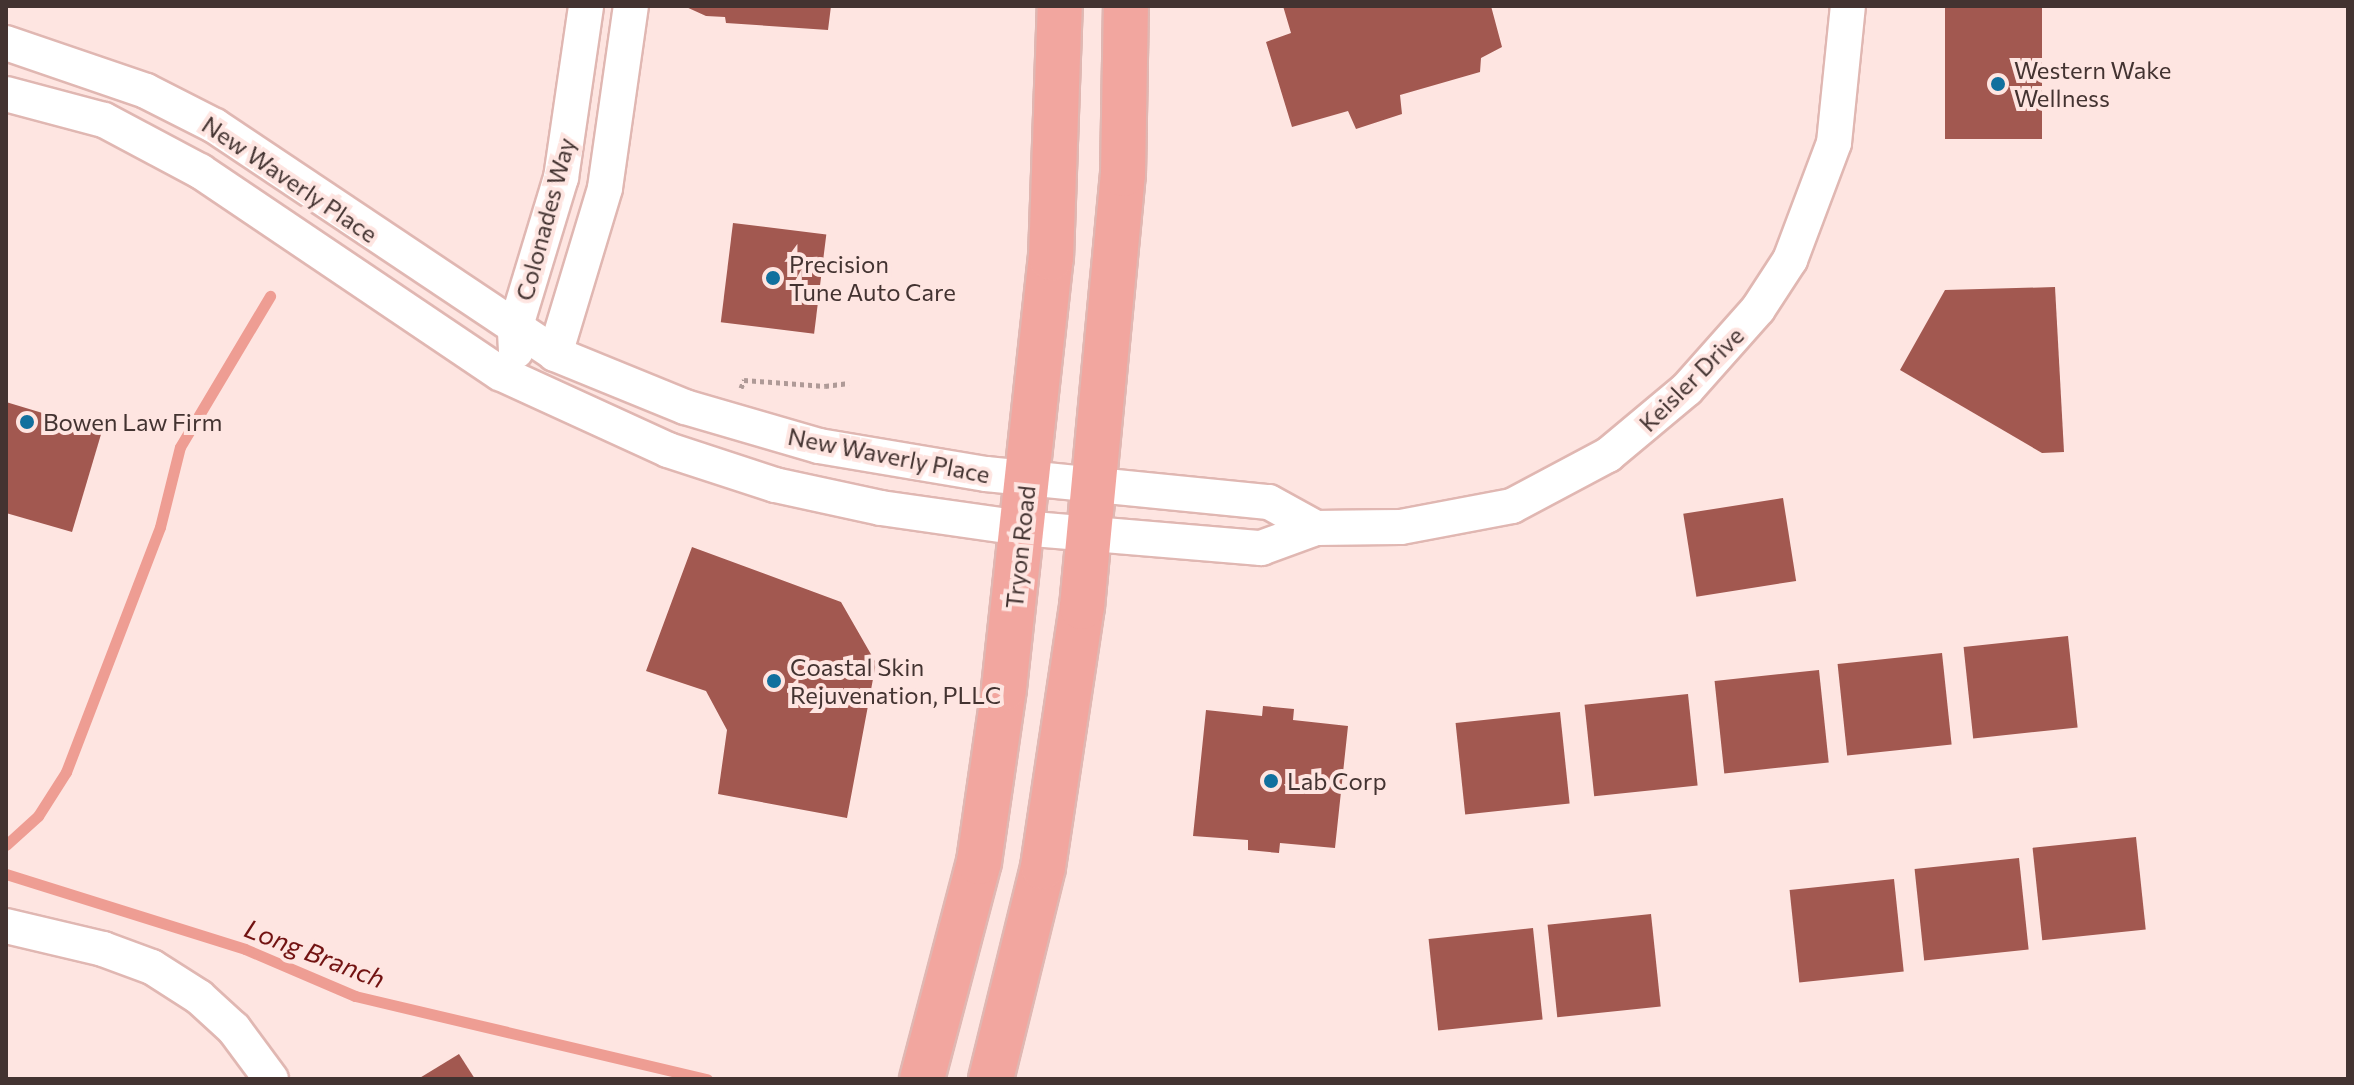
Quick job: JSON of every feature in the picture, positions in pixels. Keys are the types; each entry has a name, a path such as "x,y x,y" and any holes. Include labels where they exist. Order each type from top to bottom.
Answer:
{"main road":[{"name":"Tryon Road","path":"922,1079 979,862 1027,481 1051,258 1060,6"},
{"path":"991,1079 1043,867 1062,762 1093,487 1123,174 1126,6"}],"street":[{"name":"Colonades Way","path":"519,383 515,329 561,178 586,6"},
{"name":"Colonades Way","path":"555,354 605,188 631,6"},
{"name":"Keisler Drive","path":"1021,528 1261,548 1316,528 1401,527 1512,506 1608,455 1687,389 1758,309 1790,260 1834,143 1848,6"},
{"name":"New Waverly Place","path":"6,43 146,91 215,126 555,354 685,407 819,446 1027,481 1093,487"},
{"name":"New Waverly Place","path":"6,94 104,120 200,171 388,302 519,383 668,450 775,485 881,508 1021,528"},
{"path":"519,383 555,354"},
{"name":"Keisler Drive","path":"1093,487 1269,502 1316,528"},
{"path":"6,926 103,949 152,967 199,997 234,1029 271,1079"}],"path":[{"path":"736,400 744,380 825,386 849,383"}],"building":[{"path":"684,6 831,6 828,30 726,23 725,17 706,16"},
{"path":"1283,6 1491,6 1502,47 1481,58 1480,72 1400,95 1402,114 1356,129 1348,111 1292,127 1266,42 1291,33"},
{"name":"Western Wake Wellness","path":"1945,6 2042,6 2042,139 1945,139"},
{"name":"Precision Tune Auto Care","path":"733,223 826,234 814,334 721,322"},
{"path":"2055,287 2064,452 2042,453 1900,370 1945,290"},
{"path":"6,402 102,431 72,532 6,513"},
{"path":"1783,498 1796,581 1696,597 1683,514"},
{"name":"Coastal Skin Rejuvenation, PLLC","path":"692,547 841,602 876,663 847,818 718,794 727,730 706,691 646,671"},
{"path":"2068,636 2078,727 1973,738 1964,647"},
{"path":"1942,653 1952,744 1847,755 1838,664"},
{"path":"1819,670 1829,762 1724,773 1715,681"},
{"path":"1688,694 1698,785 1594,796 1585,705"},
{"name":"Lab Corp","path":"1263,706 1294,709 1293,720 1348,726 1335,848 1280,843 1279,853 1248,850 1248,840 1193,836 1206,710 1262,716"},
{"path":"1560,712 1570,803 1465,814 1456,723"},
{"path":"2136,837 2146,929 2042,940 2033,848"},
{"path":"2019,858 2029,949 1924,960 1915,869"},
{"path":"1894,879 1904,971 1799,982 1790,890"},
{"path":"1651,914 1661,1006 1557,1017 1548,925"},
{"path":"1533,928 1543,1019 1438,1030 1429,939"},
{"path":"459,1054 475,1079 418,1079"}],"waterway":[{"path":"6,845 38,816 66,772 160,527 180,447 270,296"},
{"name":"Long Branch","path":"6,874 245,949 355,996 707,1079"}],"place":[{"name":"Western Wake Wellness","path":"1998,84"},
{"name":"Precision Tune Auto Care","path":"773,278"},
{"name":"Bowen Law Firm","path":"27,422"},
{"name":"Coastal Skin Rejuvenation, PLLC","path":"774,681"},
{"name":"Lab Corp","path":"1271,781"}]}
